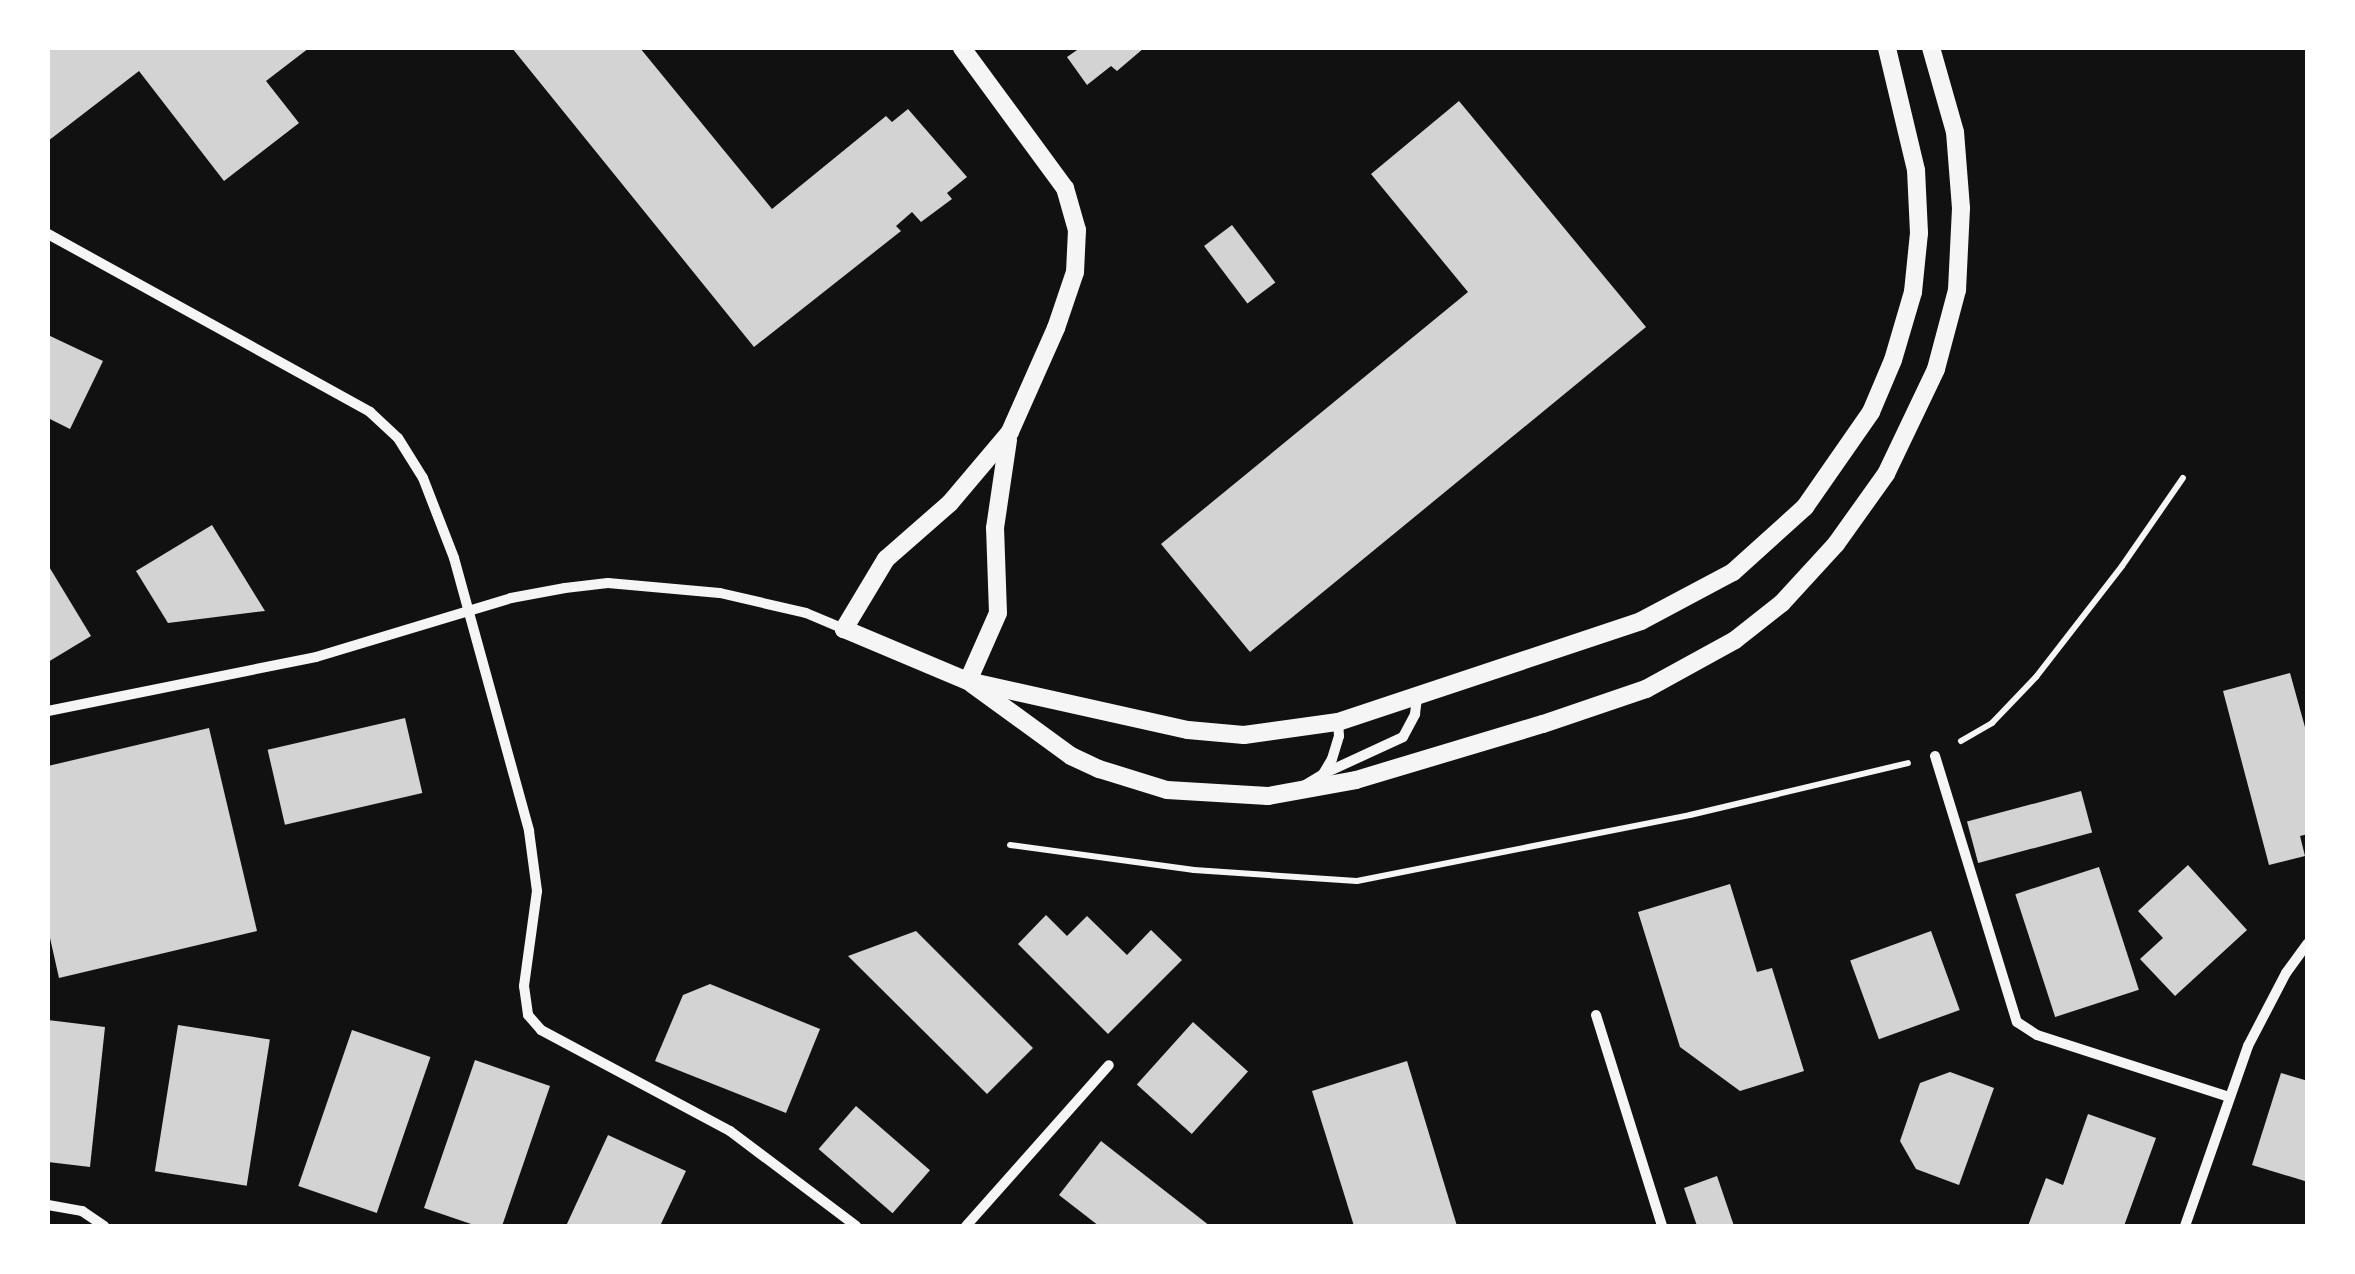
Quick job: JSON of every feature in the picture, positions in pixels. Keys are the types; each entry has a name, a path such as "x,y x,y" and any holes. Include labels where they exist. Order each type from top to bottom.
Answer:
{"street":[{"path":"962,48 1065,188 1077,230 1070,288 1010,432 994,528 998,613 968,681"},
{"path":"48,712 316,657 470,610 565,588 660,586 768,603 844,629 968,681 1214,734 1285,733 1338,722 1627,626 1702,590 1762,548 1826,482 1858,436 1884,382 1916,272 1916,170 1888,48"},
{"path":"968,681 1071,756 1128,780 1201,794 1292,794 1431,760 1646,688 1704,658 1758,623 1836,544 1886,474 1916,418 1948,333 1957,290 1960,164 1948,95 1931,48"},
{"path":"48,234 385,424 423,478 470,610 536,866 535,916 524,986 528,1015 541,1030 730,1132 856,1226"},
{"path":"844,629 886,559 950,504 1010,432"},
{"path":"1292,794 1322,774 1403,737 1415,714 1416,697"},
{"path":"1322,774 1338,746 1338,722"},
{"path":"1935,756 2017,1022 2037,1036 2229,1097"},
{"path":"2185,1226 2229,1097 2267,1007 2308,943"},
{"path":"1596,1015 1662,1226"},
{"path":"966,1226 1109,1065"},
{"path":"48,1205 82,1211 104,1226"}],"path":[{"path":"1010,845 1194,870 1357,881 1690,815 1935,756 1992,723 2036,677 2122,566 2183,478"}],"building":[{"path":"48,48 309,48 266,81 299,123 224,181 139,71 48,141"},
{"path":"512,48 640,48 772,209 886,116 892,122 908,109 967,177 947,193 952,199 921,222 912,212 896,226 901,231 754,347"},
{"path":"1080,48 1144,48 1117,71 1111,66 1087,85 1067,57"},
{"path":"1459,101 1646,327 1250,652 1161,544 1468,292 1371,174"},
{"path":"1232,225 1275,283 1247,304 1204,246"},
{"path":"48,335 103,361 70,429 48,418"},
{"path":"212,525 265,611 168,623 136,571"},
{"path":"48,565 91,636 48,662"},
{"path":"2290,673 2308,738 2308,834 2300,836 2305,856 2269,865 2223,691"},
{"path":"405,718 422,793 285,825 268,750"},
{"path":"209,728 257,931 59,978 48,929 48,766"},
{"path":"2081,791 2092,833 1978,863 1967,822"},
{"path":"2188,865 2247,930 2175,996 2140,959 2163,938 2138,911"},
{"path":"2099,867 2139,990 2055,1017 2015,894"},
{"path":"1730,884 1757,972 1772,968 1804,1071 1740,1091 1680,1047 1638,912"},
{"path":"1046,915 1067,936 1087,916 1127,955 1151,930 1182,960 1108,1034 1018,944"},
{"path":"916,931 1033,1048 987,1094 848,956"},
{"path":"1931,931 1960,1010 1879,1039 1850,960"},
{"path":"710,984 820,1029 786,1113 655,1061 683,995"},
{"path":"48,1020 105,1027 90,1167 48,1162"},
{"path":"1193,1022 1248,1072 1192,1134 1137,1084"},
{"path":"178,1025 270,1040 247,1186 155,1171"},
{"path":"352,1030 430,1057 377,1213 298,1186"},
{"path":"475,1060 550,1086 502,1226 477,1226 424,1208"},
{"path":"1407,1061 1457,1226 1354,1226 1312,1091"},
{"path":"1950,1072 1994,1088 1959,1185 1916,1169 1900,1141 1920,1083"},
{"path":"2281,1073 2308,1081 2308,1182 2252,1165"},
{"path":"856,1106 930,1170 893,1213 819,1149"},
{"path":"2088,1114 2156,1138 2124,1226 2028,1226 2046,1178 2063,1185"},
{"path":"608,1135 686,1171 660,1226 566,1226"},
{"path":"1101,1141 1210,1226 1099,1226 1059,1195"},
{"path":"1717,1176 1734,1226 1697,1226 1684,1188"}]}
